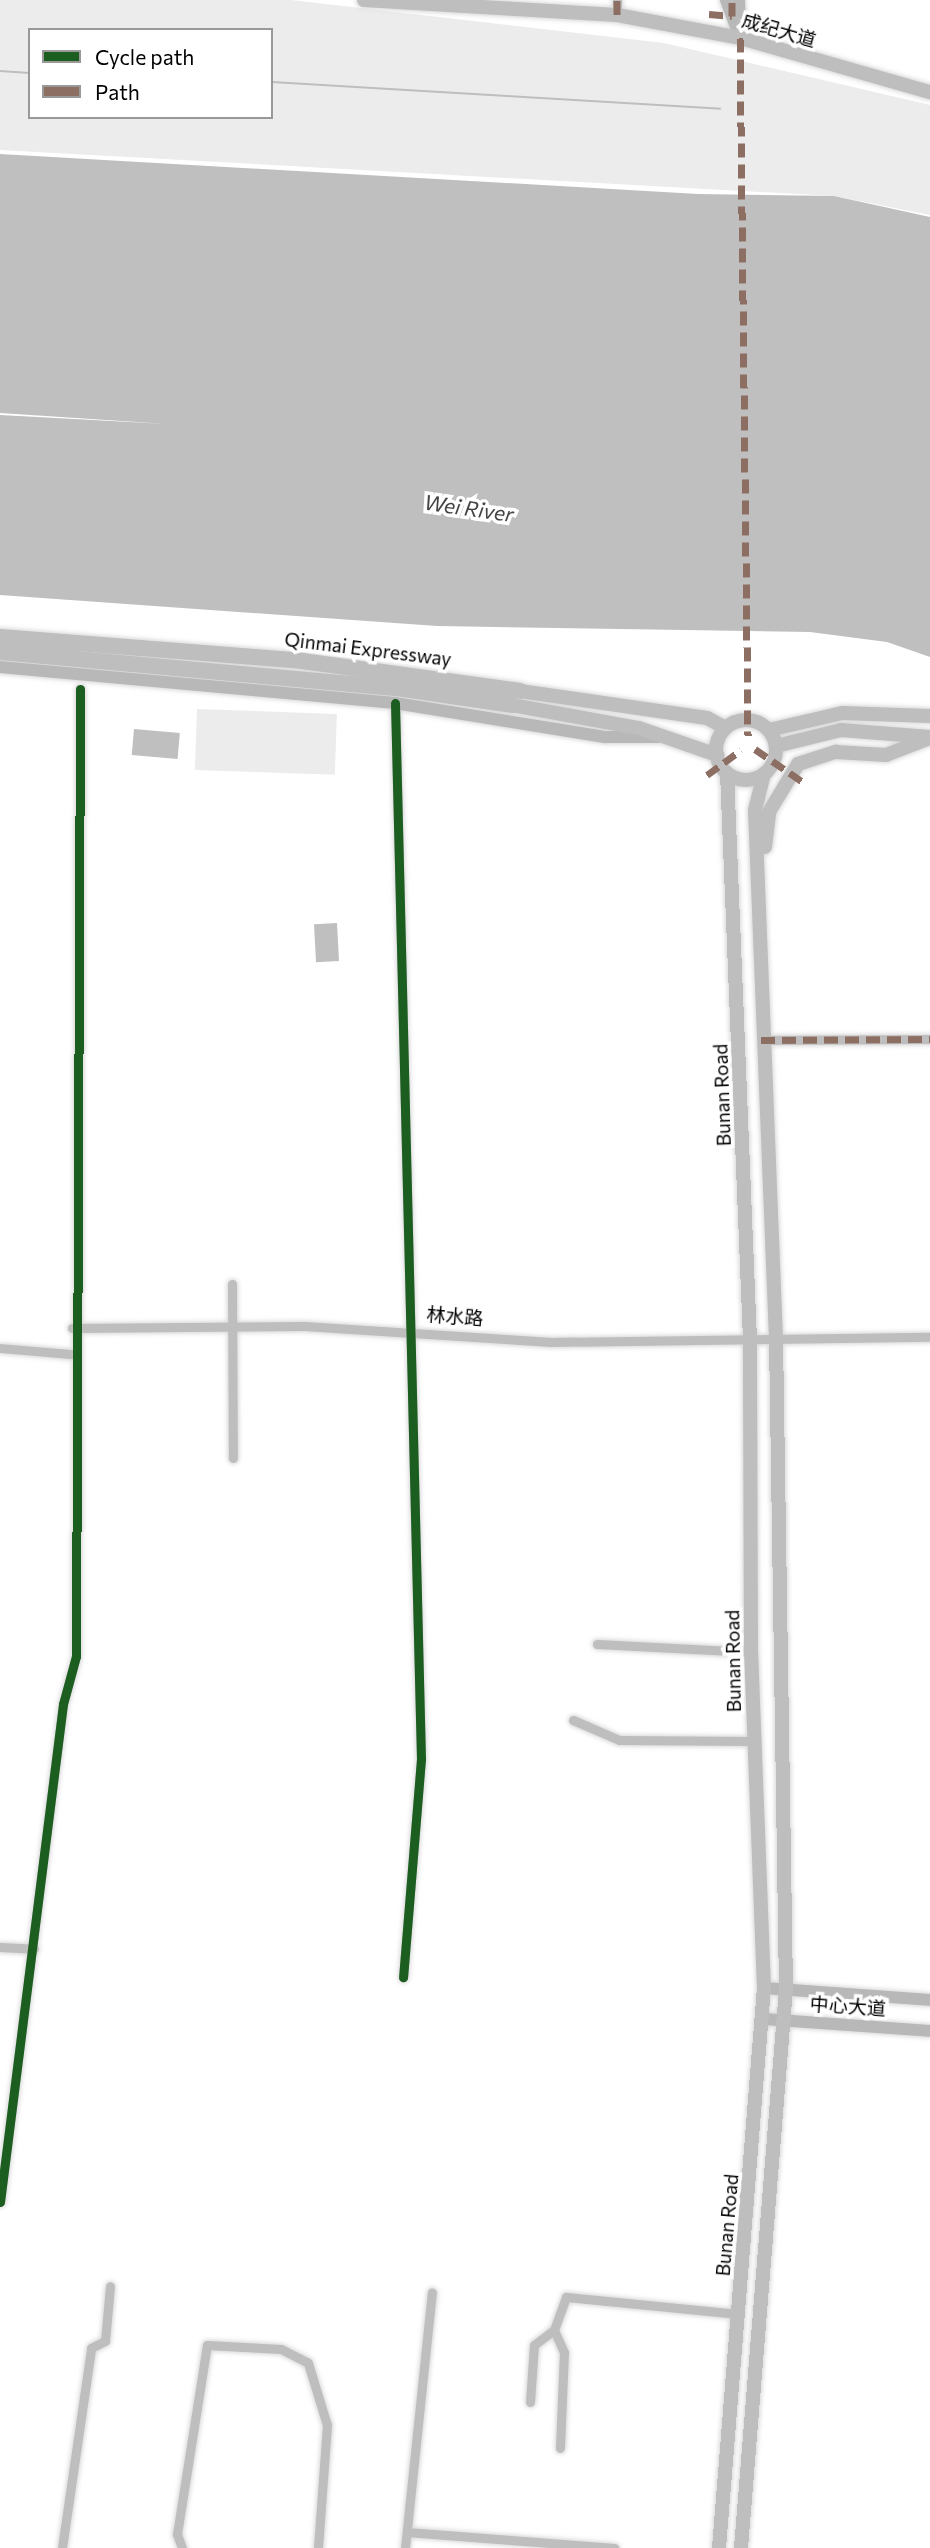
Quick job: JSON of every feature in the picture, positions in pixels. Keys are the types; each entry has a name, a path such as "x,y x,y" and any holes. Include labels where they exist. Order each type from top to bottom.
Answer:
{"highway":[{"name":"Qinmai Expressway","path":"0,637 302,661 516,698"},
{"name":"Qinmai Expressway","path":"0,652 516,698"}],"main road":[{"name":"成纪大道","path":"364,0 617,15 740,38 930,92"},
{"path":"726,0 740,38"},
{"path":"739,0 740,38"},
{"path":"0,667 395,702 606,737 673,737"},
{"name":"Qinmai Expressway","path":"516,698 707,718 726,728"},
{"name":"Qinmai Expressway","path":"516,698 673,737 717,755"},
{"path":"764,774 745,779 727,773 717,755 726,728 743,720 769,730 842,713 930,716"},
{"path":"741,2548 786,1989 776,1339 761,1040 756,830 764,774 776,746 769,730"},
{"path":"776,746 841,730 930,738"},
{"path":"758,910 769,812 798,764 836,752 887,755 930,738"},
{"name":"Bunan Road","path":"719,2548 764,2019 751,1652 750,1340 727,773"},
{"path":"731,834 743,827 756,830"},
{"name":"中心大道","path":"764,1987 930,2000"},
{"name":"中心大道","path":"764,2019 930,2031"}],"street":[{"path":"617,0 617,15"},
{"path":"0,2202 34,1950 62,1704 76,1656 72,1328 80,689"},
{"path":"395,702 421,1759 403,1977"},
{"path":"761,1040 930,1040"},
{"path":"232,1284 233,1458"},
{"name":"林水路","path":"72,1328 411,1330 551,1342 930,1337"},
{"path":"0,1348 72,1354"},
{"path":"597,1644 751,1652"},
{"path":"573,1720 619,1740 753,1741"},
{"path":"0,1947 34,1950"},
{"path":"62,2548 91,2348 104,2341 110,2286"},
{"path":"405,2548 432,2292"},
{"path":"530,2402 534,2345 554,2330 566,2297 738,2314"},
{"path":"554,2330 564,2352 560,2448"},
{"path":"182,2548 177,2535 207,2345 281,2349 308,2362 327,2425 318,2548"},
{"path":"407,2532 544,2545 614,2548"}],"shaded area":[{"path":"0,0 291,0 664,43 930,105 930,215 834,196 0,150"},
{"path":"197,709 337,714 335,775 195,770"}],"water":[{"name":"Wei River","path":"0,154 698,194 834,196 930,217 930,657 887,642 810,632 437,626 0,595 0,415 167,424 0,413"},
{"path":"134,729 180,733 178,759 132,755"},
{"path":"337,923 339,961 316,962 314,924"}],"tram line":[{"path":"0,71 28,73"},
{"path":"273,82 720,109"}],"marked path":[{"path":"617,0 617,15"},
{"path":"709,14 732,16 732,0"},
{"path":"740,38 748,736"},
{"path":"755,749 803,782"},
{"path":"707,775 741,750"},
{"path":"761,1040 930,1039"}],"cycle path":[{"path":"0,2202 63,1704 76,1656 80,689"},
{"path":"395,703 421,1759 403,1977"}]}
